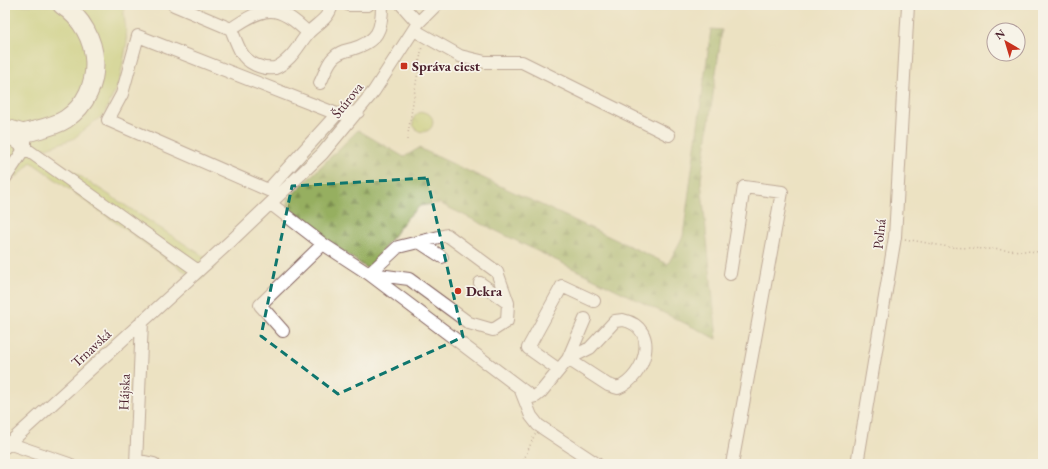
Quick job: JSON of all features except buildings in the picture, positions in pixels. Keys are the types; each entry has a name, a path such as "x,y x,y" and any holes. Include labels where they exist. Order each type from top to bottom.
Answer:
{"highway":[{"path":"25,141 65,120 81,104 91,85 95,60 90,37 78,18 62,5"},
{"path":"25,141 68,124 86,108 93,97 100,76 100,53 95,29 83,5"}],"main road":[{"path":"5,127 25,141"}],"street":[{"path":"174,5 231,29 241,53 250,62 257,66 275,68 292,56 308,33 329,14 332,5"},
{"path":"349,5 368,5"},
{"path":"320,83 332,59 344,50 366,44 377,34 382,22 382,5"},
{"path":"402,5 420,26 460,56 485,62 522,62 669,135"},
{"path":"411,5 420,26"},
{"name":"Štúrova","path":"198,271 271,204 322,154 358,112 436,5"},
{"name":"Poľná","path":"857,464 895,238 908,5"},
{"path":"231,29 251,15 269,10 292,18 308,33"},
{"path":"337,114 268,190 108,120 122,94 138,36 337,114 358,112"},
{"path":"5,134 25,141 198,271"},
{"path":"5,178 25,141"},
{"path":"730,274 744,187 782,192 732,464"},
{"path":"271,204 323,244 369,274 516,383 532,397 536,396 568,359 585,319"},
{"path":"447,235 497,272 508,302 507,321 493,330 469,323 409,279 369,274 398,247 447,235"},
{"path":"419,242 442,257"},
{"path":"283,331 260,305 323,244"},
{"name":"Trnavská","path":"6,445 198,271"},
{"path":"480,283 508,302"},
{"path":"559,370 528,348 562,286 594,301"},
{"path":"615,320 630,322 640,327 646,339 645,353 637,373 628,384 618,388 608,385 568,359 590,348 604,335 615,320"},
{"name":"Hájska","path":"136,462 142,321"},
{"path":"520,388 531,416 538,425 597,464"},
{"path":"6,445 69,464"},
{"path":"136,462 154,464"}],"path":[{"path":"407,140 420,26"},
{"path":"895,238 949,247 1043,252"},
{"path":"522,464 538,425"}],"highlighted area":[{"path":"427,178 463,337 338,394 261,336 292,186"}],"green space":[{"path":"5,5 123,5 127,42 119,83 104,114 73,139 40,150 217,265 198,281 31,162 17,177 5,168"},
{"path":"711,29 722,30 701,180 717,339 439,203 420,206 407,218 368,269 296,219 287,208 288,199 358,130 404,157 419,148 668,264 683,236"},
{"path":"423,112 430,115 433,122 430,129 423,132 416,129 413,122 416,115"}],"place":[{"name":"Správa ciest","path":"404,66"},
{"name":"Dekra","path":"458,291"}]}
